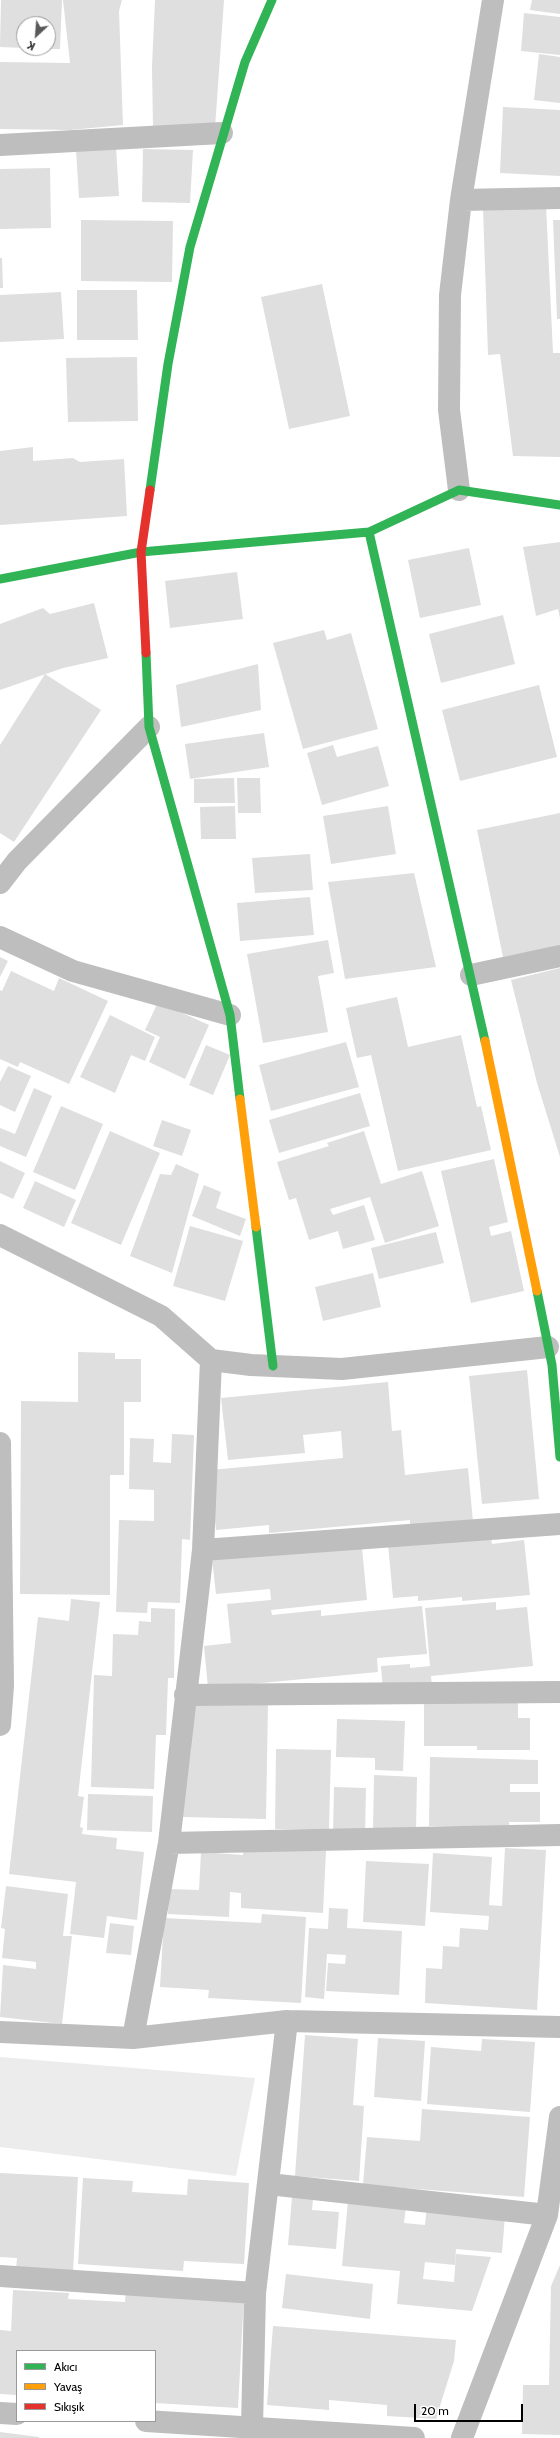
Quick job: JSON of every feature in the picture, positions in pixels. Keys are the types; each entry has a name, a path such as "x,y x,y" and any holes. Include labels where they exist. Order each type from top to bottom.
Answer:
{"street":[{"path":"272,0 245,62 222,133 190,247 168,364 142,552 149,727 230,1015 273,1366"},
{"path":"459,490 449,410 450,295 461,200 493,0"},
{"path":"0,146 222,133"},
{"path":"461,200 560,198"},
{"path":"0,579 142,552 369,532 459,490 560,505"},
{"path":"369,532 471,975 553,1358 560,1457"},
{"path":"0,883 17,861 149,727"},
{"path":"0,937 72,971 230,1015"},
{"path":"471,975 560,956"},
{"path":"0,1235 161,1316 211,1360 273,1366 342,1368 553,1358"},
{"path":"133,2038 169,1843 203,1550 211,1360"},
{"path":"0,1443 3,1686 0,1725"},
{"path":"203,1550 560,1524"},
{"path":"185,1695 560,1692"},
{"path":"169,1843 560,1835"},
{"path":"252,2427 255,2293 269,2184 287,2020"},
{"path":"0,2032 133,2038 287,2020 560,2027"},
{"path":"462,2438 547,2214 560,2117"},
{"path":"269,2184 547,2214"},
{"path":"0,2276 255,2293"},
{"path":"0,2413 16,2414"},
{"path":"156,2422 414,2438"}],"shaded area":[{"path":"0,2057 255,2078 236,2176 0,2147"}],"building":[{"path":"1,0 62,0 60,49 56,49 56,16 16,16 16,48 0,47"},
{"path":"63,0 122,0 119,11 123,125 70,130 0,129 0,62 70,63"},
{"path":"155,0 224,0 215,128 153,127 152,67"},
{"path":"532,0 560,0 560,14 530,10"},
{"path":"524,13 560,17 560,55 521,51"},
{"path":"539,54 560,57 560,103 534,100"},
{"path":"503,107 560,110 560,176 500,173"},
{"path":"116,147 119,196 79,198 76,150"},
{"path":"143,149 193,150 190,203 142,202"},
{"path":"50,168 51,228 0,229 0,169"},
{"path":"546,205 553,353 560,353 560,457 513,456 500,354 488,355 483,208"},
{"path":"81,220 173,221 172,282 81,281"},
{"path":"553,220 560,220 560,319 557,319"},
{"path":"0,258 2,258 3,288 0,288"},
{"path":"322,284 350,416 289,429 261,297"},
{"path":"77,290 137,290 138,340 77,340"},
{"path":"61,292 64,339 0,342 0,295"},
{"path":"137,357 138,421 68,422 66,358"},
{"path":"33,447 33,461 73,458 80,462 124,459 127,516 0,525 0,451"},
{"path":"560,542 560,618 558,609 536,616 523,547"},
{"path":"469,548 481,605 420,618 408,560"},
{"path":"237,572 243,619 170,628 165,581"},
{"path":"94,603 108,658 63,668 0,690 0,624 43,608 50,614"},
{"path":"503,615 515,664 441,683 429,634"},
{"path":"324,630 327,640 351,633 378,729 303,749 273,643"},
{"path":"258,664 261,710 181,727 176,685"},
{"path":"45,674 101,710 14,842 0,833 0,745"},
{"path":"539,685 557,757 460,781 442,710"},
{"path":"264,733 269,767 190,779 185,744"},
{"path":"333,745 337,757 378,746 389,786 322,805 307,753"},
{"path":"234,778 235,803 194,803 194,779"},
{"path":"237,778 260,778 261,813 238,813"},
{"path":"235,806 236,839 201,839 200,807"},
{"path":"388,806 396,854 331,864 323,816"},
{"path":"560,813 560,946 503,957 477,830"},
{"path":"310,854 313,890 255,893 252,858"},
{"path":"414,873 436,967 345,979 328,882"},
{"path":"310,897 314,935 240,941 237,903"},
{"path":"328,940 334,973 318,976 328,1032 263,1043 247,954"},
{"path":"0,957 8,961 0,977"},
{"path":"560,968 560,1157 537,1083 511,980"},
{"path":"11,971 54,991 59,978 108,1001 69,1084 20,1062 18,1067 0,1059 0,990 2,991"},
{"path":"397,997 408,1047 461,1035 477,1107 481,1106 491,1150 398,1171 371,1055 357,1058 346,1008"},
{"path":"158,1002 209,1025 185,1079 149,1062 160,1037 145,1030"},
{"path":"110,1015 155,1037 145,1061 131,1055 115,1093 80,1077"},
{"path":"346,1042 359,1087 271,1111 259,1065"},
{"path":"206,1045 230,1055 213,1095 189,1085"},
{"path":"8,1066 31,1076 15,1112 0,1105 0,1082"},
{"path":"34,1088 52,1096 26,1157 0,1146 0,1128 15,1134"},
{"path":"360,1093 370,1126 279,1153 269,1120"},
{"path":"61,1106 103,1124 75,1190 33,1172"},
{"path":"162,1120 191,1130 182,1156 153,1146"},
{"path":"110,1131 160,1153 121,1245 71,1223"},
{"path":"364,1131 381,1184 422,1171 439,1226 385,1243 370,1197 330,1209 333,1215 364,1205 375,1240 343,1249 338,1231 309,1240 296,1198 289,1200 277,1162 329,1146 327,1143"},
{"path":"494,1159 508,1222 489,1227 491,1236 511,1231 524,1291 471,1303 441,1171"},
{"path":"0,1161 25,1173 13,1199 0,1193"},
{"path":"176,1164 199,1174 172,1273 130,1256 160,1174 171,1175"},
{"path":"35,1181 76,1200 64,1227 23,1208"},
{"path":"204,1185 221,1192 216,1208 246,1219 240,1236 192,1216"},
{"path":"190,1226 243,1241 225,1301 173,1286"},
{"path":"436,1232 444,1263 379,1279 371,1248"},
{"path":"373,1273 381,1307 323,1321 315,1287"},
{"path":"78,1352 115,1353 115,1359 141,1359 141,1402 124,1402 124,1475 110,1475 110,1595 20,1594 21,1401 78,1402"},
{"path":"527,1370 539,1499 482,1504 469,1376"},
{"path":"388,1382 392,1431 401,1430 405,1475 468,1468 473,1522 410,1528 410,1520 269,1533 269,1525 216,1530 210,1470 343,1458 341,1431 303,1435 305,1453 228,1460 221,1398"},
{"path":"172,1434 194,1435 190,1540 182,1539 180,1603 148,1602 147,1613 116,1612 119,1520 154,1521 154,1490 129,1489 130,1438 154,1439 153,1462 171,1463"},
{"path":"491,1536 492,1544 524,1540 530,1595 462,1601 462,1597 418,1601 418,1596 393,1598 388,1544"},
{"path":"362,1548 367,1600 271,1610 272,1615 321,1610 321,1616 422,1606 427,1654 377,1658 378,1672 208,1688 204,1646 231,1643 227,1604 271,1600 270,1589 216,1594 212,1559"},
{"path":"71,1599 100,1602 78,1796 84,1797 80,1827 83,1828 82,1834 117,1838 116,1849 144,1852 137,1920 107,1916 104,1938 70,1934 76,1882 9,1874 38,1617 69,1621"},
{"path":"496,1602 496,1610 527,1607 533,1666 431,1676 432,1686 383,1691 381,1666 410,1664 410,1668 430,1666 425,1608"},
{"path":"151,1608 175,1609 174,1678 168,1678 166,1735 156,1735 154,1789 91,1787 94,1675 112,1676 113,1634 138,1635 139,1621 151,1622"},
{"path":"424,1699 518,1700 518,1718 530,1718 530,1750 477,1750 477,1746 424,1746"},
{"path":"191,1702 268,1704 266,1819 183,1817 185,1753 191,1753"},
{"path":"337,1719 405,1721 403,1771 375,1770 375,1758 336,1757"},
{"path":"276,1749 331,1750 329,1830 275,1829"},
{"path":"430,1757 538,1760 538,1784 510,1784 510,1792 540,1792 540,1822 509,1822 509,1827 429,1826"},
{"path":"374,1775 417,1777 416,1833 373,1832"},
{"path":"334,1787 366,1788 365,1835 333,1834"},
{"path":"88,1794 153,1796 152,1832 87,1830"},
{"path":"244,1846 326,1851 323,1913 241,1908 241,1893 230,1892 229,1917 168,1914 169,1889 199,1890 201,1852 243,1855"},
{"path":"505,1848 546,1850 537,2010 425,2003 426,1968 442,1969 443,1946 459,1947 460,1928 488,1930 489,1916 430,1912 433,1853 492,1857 489,1905 502,1906"},
{"path":"366,1861 429,1864 425,1926 363,1922"},
{"path":"6,1886 68,1894 63,1936 72,1936 62,2024 0,2017 3,1965 36,1969 36,1962 2,1958 5,1929 1,1928"},
{"path":"329,1908 348,1909 347,1928 402,1931 399,1995 326,1991 328,1963 345,1964 346,1955 327,1954 324,1999 305,1997 309,1928 328,1929"},
{"path":"262,1914 306,1917 301,2003 208,1998 209,1990 160,1987 164,1918 261,1923"},
{"path":"110,1923 134,1926 131,1955 106,1953"},
{"path":"305,2035 358,2039 353,2105 364,2106 359,2181 295,2176"},
{"path":"378,2038 425,2041 421,2101 374,2097"},
{"path":"482,2039 535,2042 530,2112 427,2104 431,2047 481,2051"},
{"path":"422,2109 530,2117 524,2197 363,2185 367,2137 420,2141"},
{"path":"0,2173 78,2177 73,2272 16,2269 17,2258 0,2257"},
{"path":"83,2178 133,2181 132,2192 187,2195 188,2179 249,2183 244,2264 184,2261 183,2271 78,2264"},
{"path":"292,2197 313,2199 312,2210 339,2212 336,2249 288,2245"},
{"path":"348,2201 406,2206 404,2223 425,2225 427,2206 506,2203 502,2253 456,2249 455,2265 425,2262 423,2279 454,2282 456,2254 491,2257 472,2311 397,2304 400,2271 342,2266"},
{"path":"560,2265 560,2435 522,2434 523,2385 549,2385 551,2286"},
{"path":"286,2274 373,2284 370,2319 282,2308"},
{"path":"13,2290 69,2293 68,2299 125,2302 126,2290 244,2296 238,2408 156,2403 156,2350 16,2350 16,2395 0,2394 0,2330 11,2331"},
{"path":"273,2326 456,2340 454,2361 436,2419 387,2416 387,2405 329,2400 329,2410 267,2405"},
{"path":"0,2432 39,2437 39,2438 0,2438"}],"traffic: fast":[{"path":"150,490 168,364 190,247 245,62 272,0"},
{"path":"0,579 141,552 369,532 459,490 560,505"},
{"path":"369,532 485,1041"},
{"path":"146,653 149,727 230,1015 240,1099"},
{"path":"256,1227 273,1366"},
{"path":"537,1291 552,1365 560,1457"}],"traffic: slow":[{"path":"485,1041 537,1291"},
{"path":"240,1099 256,1227"}],"traffic: jam":[{"path":"146,653 141,552 150,490"}]}
